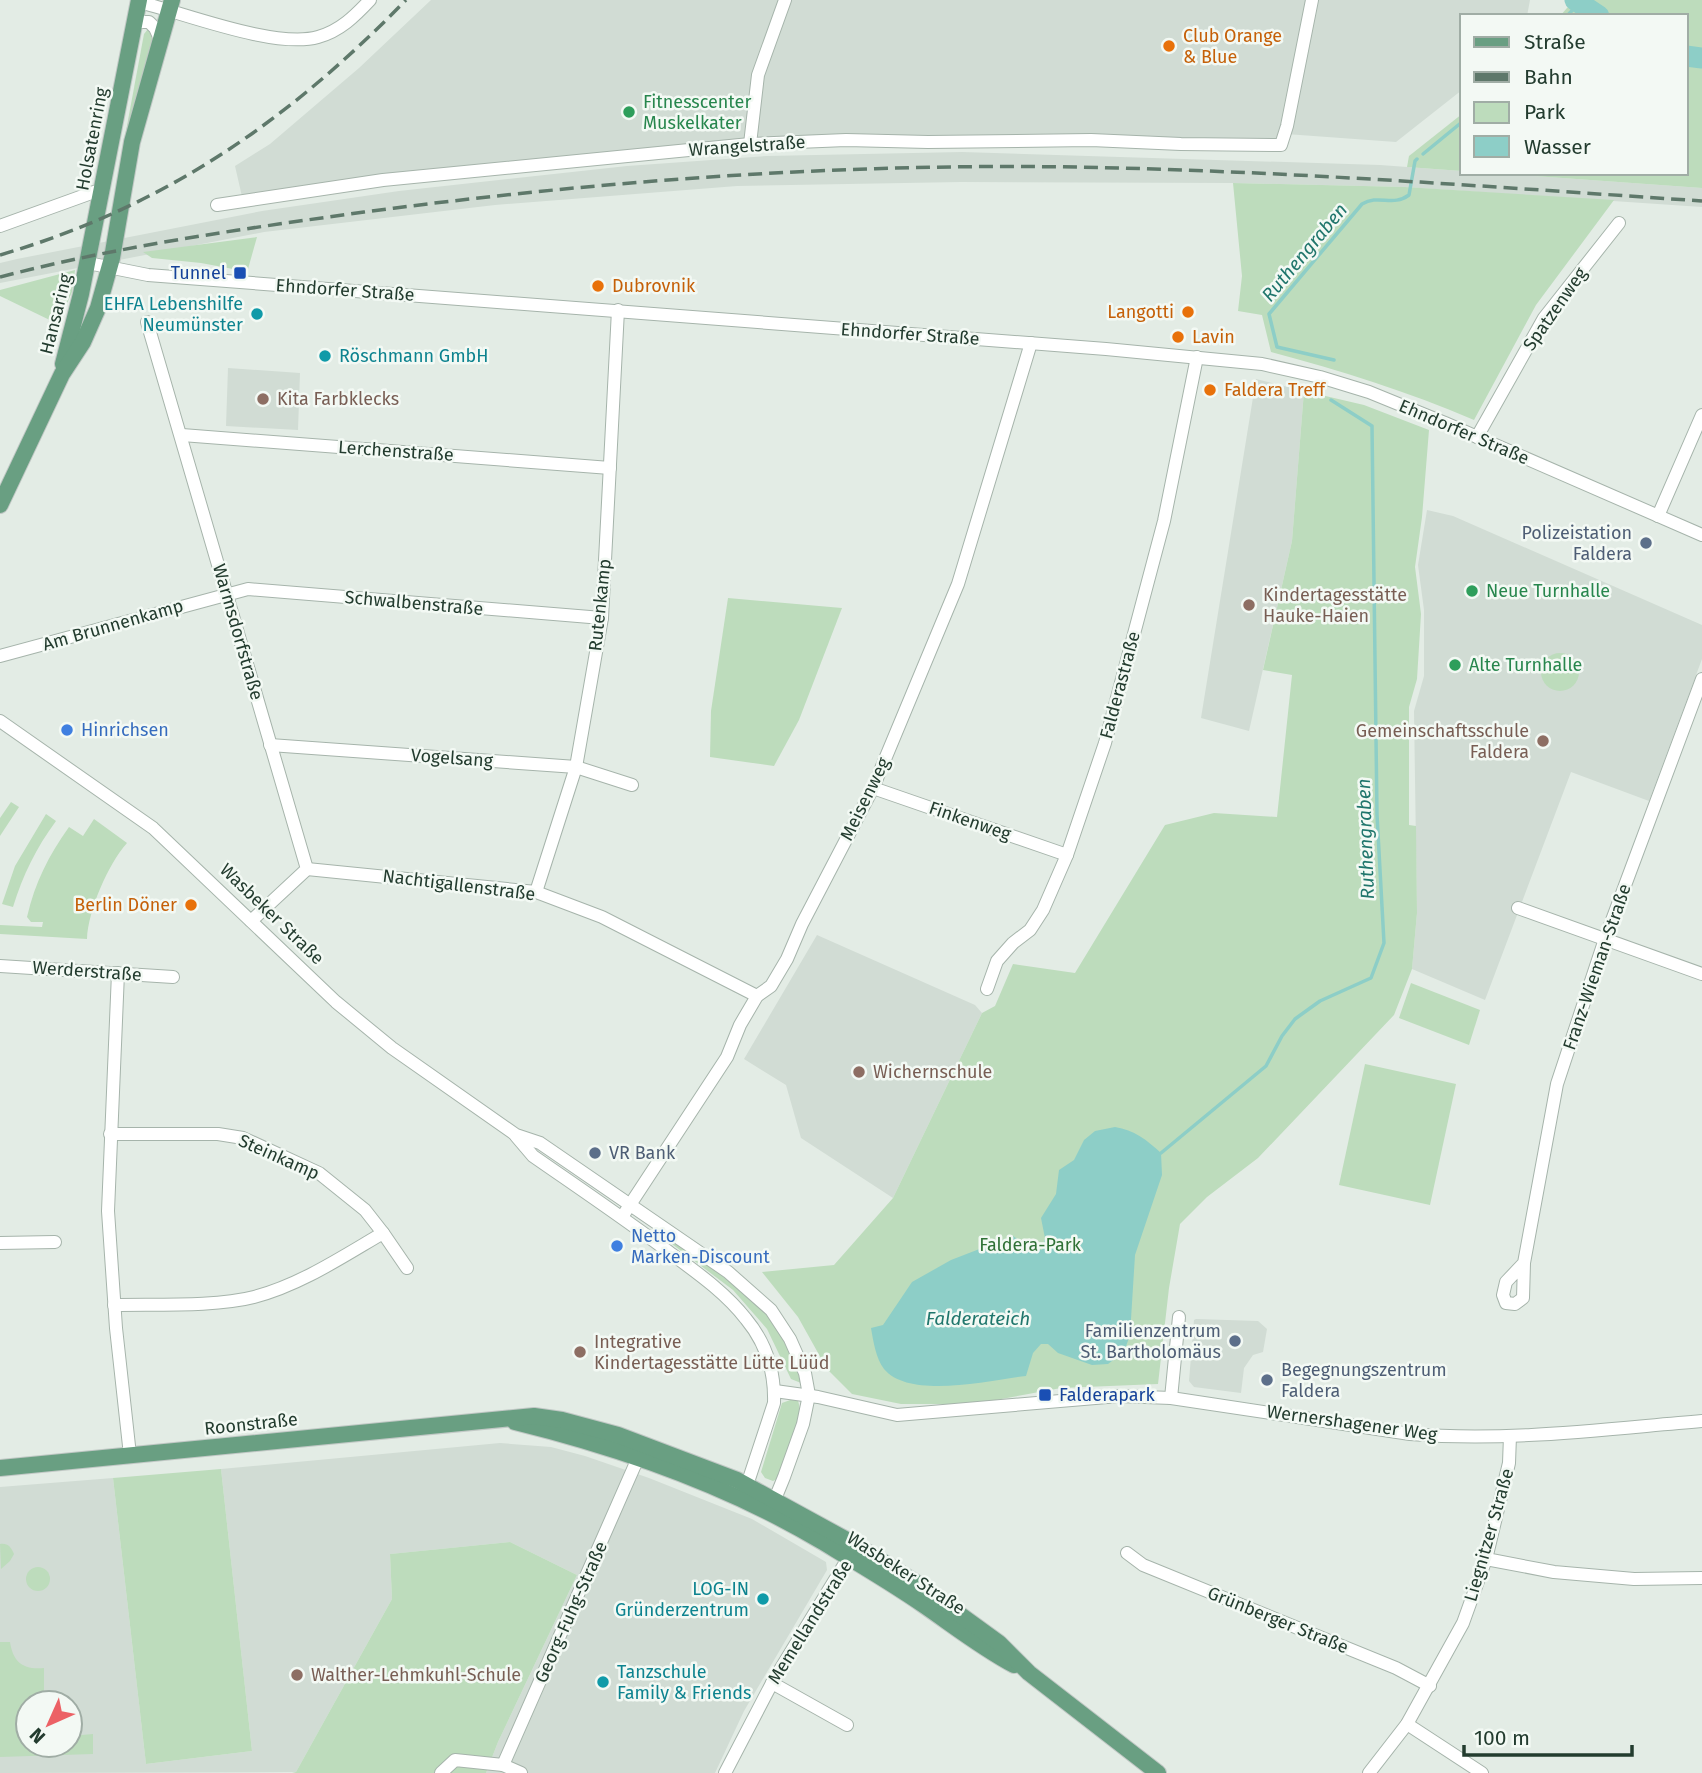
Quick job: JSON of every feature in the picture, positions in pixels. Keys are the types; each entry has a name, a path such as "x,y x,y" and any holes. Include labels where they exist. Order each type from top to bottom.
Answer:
{"main road":[{"name":"Holsatenring","path":"88,263 139,1"},
{"path":"109,267 132,142 171,5"},
{"name":"Hansaring","path":"62,374 88,263"},
{"name":"Hansaring","path":"0,505 62,374 83,342 109,267"},
{"name":"Roonstraße","path":"0,1468 534,1416 618,1435 747,1485 762,1503"},
{"name":"Roonstraße","path":"506,1420 598,1444 762,1503"},
{"name":"Wasbeker Straße","path":"762,1503 915,1582 999,1643 1029,1673 1158,1773"}],"street":[{"name":"Holsatenring","path":"139,1 171,5 262,35 304,40 336,30 351,20 370,0"},
{"path":"750,144 758,75 785,0"},
{"name":"Wrangelstraße","path":"216,205 383,180 750,144 845,140 1091,140 1281,145 1312,0"},
{"path":"135,22 149,22 160,39"},
{"path":"0,226 102,191"},
{"name":"Spatzenweg","path":"1477,437 1544,318 1619,223"},
{"name":"Ehndorfer Straße","path":"88,263 148,275 1197,356 1262,365 1368,392 1702,535"},
{"name":"Rutenkamp","path":"536,892 576,767 602,618 618,310"},
{"name":"Warmsdorfstraße","path":"147,322 307,869"},
{"name":"Meisenweg","path":"622,1217 727,1057 740,1025 757,996 771,986 787,959 802,924 873,788 958,584 1031,343"},
{"name":"Falderastraße","path":"987,989 998,961 1013,943 1030,930 1043,910 1067,855 1105,743 1164,521 1197,356"},
{"path":"1658,516 1700,424"},
{"name":"Lerchenstraße","path":"182,435 610,468"},
{"name":"Schwalbenstraße","path":"227,593 248,589 602,618"},
{"name":"Am Brunnenkamp","path":"0,656 227,593"},
{"name":"Franz-Wieman-Straße","path":"1524,1263 1557,1084 1605,939 1702,680"},
{"name":"Wasbeker Straße","path":"0,721 153,828 349,1014 432,1078 516,1135 540,1143 728,1272 771,1310 790,1339 805,1373 809,1395 803,1424 762,1503 747,1485 774,1403 775,1391 773,1371 762,1345 746,1319 717,1288 622,1217 533,1156 516,1135"},
{"name":"Vogelsang","path":"270,745 576,767 632,785"},
{"name":"Finkenweg","path":"873,788 1067,855"},
{"path":"251,921 307,869"},
{"name":"Nachtigallenstraße","path":"307,869 536,892 601,917 757,996"},
{"path":"1518,908 1702,974"},
{"name":"Werderstraße","path":"0,966 173,977"},
{"path":"118,973 108,1221 130,1455"},
{"name":"Steinkamp","path":"110,1134 218,1134 243,1138 319,1173 365,1210 407,1268"},
{"path":"114,1305 223,1302 251,1298 285,1287 383,1233"},
{"path":"0,1243 55,1242"},
{"path":"1171,1398 1178,1317"},
{"path":"775,1391 809,1395"},
{"name":"Wernershagener Weg","path":"809,1395 897,1415 1119,1396 1171,1398 1442,1437 1546,1435 1702,1421"},
{"name":"Liegnitzer Straße","path":"1369,1773 1407,1724 1463,1623 1486,1559 1509,1463 1510,1436"},
{"name":"Georg-Fuhg-Straße","path":"503,1765 638,1458"},
{"name":"Memellandstraße","path":"724,1773 772,1683 853,1552"},
{"name":"Grünberger Straße","path":"1127,1553 1143,1565 1396,1668 1430,1686"},
{"path":"1486,1559 1554,1572 1633,1579 1702,1578"},
{"path":"772,1683 847,1725"},
{"path":"1407,1724 1482,1773"},
{"path":"441,1773 456,1760 503,1765 521,1773"}],"shaded area":[{"path":"431,0 1530,0 1527,14 1460,14 1460,92 1396,142 1286,134 1281,145 750,144 243,201 235,166 270,144 359,68"},
{"path":"962,152 1380,165 1460,171 1460,175 1520,175 1702,188 1702,207 1405,187 1233,183 961,182 737,186 495,205 264,232 0,283 0,263 262,211 399,191 627,166 767,156"},
{"name":"Kita Farbklecks","path":"228,368 300,373 298,430 226,426"},
{"name":"Kindertagesstätte Hauke-Haien","path":"1256,379 1304,391 1292,541 1249,731 1201,718"},
{"name":"Gemeinschaftsschule Faldera","path":"1427,510 1453,516 1702,625 1702,659 1649,801 1571,772 1485,1000 1412,969 1417,913 1414,711 1424,676 1424,610 1418,565"},
{"name":"Wichernschule","path":"817,935 975,1005 982,1013 893,1198 801,1138 786,1085 744,1059"},
{"path":"1196,1319 1258,1321 1267,1329 1263,1352 1253,1355 1244,1368 1241,1393 1194,1387 1189,1381"},
{"path":"500,1443 551,1447 649,1478 752,1519 826,1562 827,1570 744,1711 715,1773 486,1773 577,1575 510,1542 390,1554 392,1599 296,1772 0,1773 0,1487 113,1478 146,1764 252,1751 221,1469"}],"green space":[{"path":"1574,0 1702,0 1702,188 1520,175 1688,175 1688,14 1562,14"},
{"path":"148,29 153,41 121,174 118,174 144,34"},
{"path":"1460,116 1460,171 1407,167 1409,156"},
{"path":"1233,183 1405,187 1614,200 1536,305 1474,420 1374,382 1271,352 1262,315 1238,311 1242,276"},
{"path":"257,237 248,269 152,258 143,252"},
{"path":"75,270 72,292 58,324 0,296 0,290"},
{"name":"Faldera-Park","path":"1304,391 1364,405 1429,430 1415,567 1421,614 1417,679 1409,707 1409,825 1416,826 1417,913 1412,969 1394,1015 1258,1158 1207,1197 1180,1224 1169,1288 1158,1384 1061,1388 974,1404 901,1404 852,1394 827,1369 798,1317 762,1272 834,1265 893,1198 982,1013 995,1006 1013,964 1075,973 1165,825 1214,813 1277,817 1292,675 1263,670 1292,541"},
{"path":"728,598 842,608 799,720 774,766 710,757 711,711"},
{"path":"1560,653 1574,658 1579,672 1574,686 1560,691 1546,686 1541,672 1546,658"},
{"path":"11,802 19,807 0,836 0,818"},
{"path":"46,814 56,821 31,862 13,907 2,904 15,866"},
{"path":"94,819 127,843 100,888 87,939 0,934 0,925 42,927 43,922 31,922 27,917 44,869 69,827 83,836"},
{"path":"1411,983 1480,1010 1469,1045 1399,1018"},
{"path":"1365,1064 1456,1084 1430,1205 1339,1185"},
{"path":"663,1232 728,1278 765,1313 792,1356 801,1383 791,1379 767,1329 733,1290 660,1235"},
{"path":"793,1399 798,1401 799,1418 789,1451 777,1479 773,1481 765,1478 761,1472 782,1403"},
{"path":"221,1469 252,1751 146,1764 113,1478"},
{"path":"510,1542 577,1575 486,1773 292,1773 296,1772 392,1599 390,1554"},
{"path":"0,1544 9,1546 14,1554 1,1569"},
{"path":"38,1567 46,1571 50,1579 46,1587 38,1591 30,1587 26,1579 30,1571"},
{"path":"0,1642 10,1642 20,1663 30,1668 44,1668 44,1689 14,1689 14,1757 0,1757"},
{"path":"93,1734 93,1754 84,1754 84,1735"}],"water":[{"name":"Falderateich","path":"1115,1127 1140,1136 1161,1153 1162,1175 1135,1255 1130,1335 1124,1352 1108,1364 1092,1365 1058,1353 1048,1344 1041,1344 1033,1353 1026,1376 951,1386 912,1384 896,1378 884,1369 877,1355 871,1328 883,1325 912,1282 951,1260 1013,1236 1029,1247 1042,1250 1045,1238 1041,1218 1056,1194 1059,1170 1074,1160 1084,1140 1095,1131"}],"waterway":[{"path":"1575,0 1596,14"},
{"name":"Ruthengraben","path":"1569,14 1579,3"},
{"path":"1688,56 1702,58"},
{"name":"Ruthengraben","path":"1423,154 1460,124"},
{"name":"Ruthengraben","path":"1334,360 1277,347 1269,314 1362,204 1374,200 1397,200 1409,195 1417,159"},
{"name":"Ruthengraben","path":"1161,1153 1266,1066 1282,1036 1295,1019 1320,1001 1371,978 1384,943 1377,815 1372,426 1331,400"}],"railway":[{"path":"0,255 60,235 116,212 220,155 315,85 406,0"},
{"path":"0,277 135,247 364,212 552,190 835,170 929,167 1191,170 1702,201"}],"place":[{"name":"Club Orange & Blue","path":"1169,46"},
{"name":"Fitnesscenter Muskelkater","path":"629,112"},
{"name":"Tunnel","path":"240,273"},
{"name":"Dubrovnik","path":"598,286"},
{"name":"Langotti","path":"1188,312"},
{"name":"EHFA Lebenshilfe Neumünster","path":"257,314"},
{"name":"Lavin","path":"1178,337"},
{"name":"Röschmann GmbH","path":"325,356"},
{"name":"Faldera Treff","path":"1210,390"},
{"name":"Kita Farbklecks","path":"263,399"},
{"name":"Polizeistation Faldera","path":"1646,543"},
{"name":"Neue Turnhalle","path":"1472,591"},
{"name":"Kindertagesstätte Hauke-Haien","path":"1249,605"},
{"name":"Alte Turnhalle","path":"1455,665"},
{"name":"Hinrichsen","path":"67,730"},
{"name":"Gemeinschaftsschule Faldera","path":"1543,741"},
{"name":"Berlin Döner","path":"191,905"},
{"name":"Wichernschule","path":"859,1072"},
{"name":"VR Bank","path":"595,1153"},
{"name":"Netto Marken-Discount","path":"617,1246"},
{"name":"Familienzentrum St. Bartholomäus","path":"1235,1341"},
{"name":"Integrative Kindertagesstätte Lütte Lüüd","path":"580,1352"},
{"name":"Begegnungszentrum Faldera","path":"1267,1380"},
{"name":"Falderapark","path":"1045,1395"},
{"name":"LOG-IN Gründerzentrum","path":"763,1599"},
{"name":"Walther-Lehmkuhl-Schule","path":"297,1675"},
{"name":"Tanzschule Family & Friends","path":"603,1682"}]}
